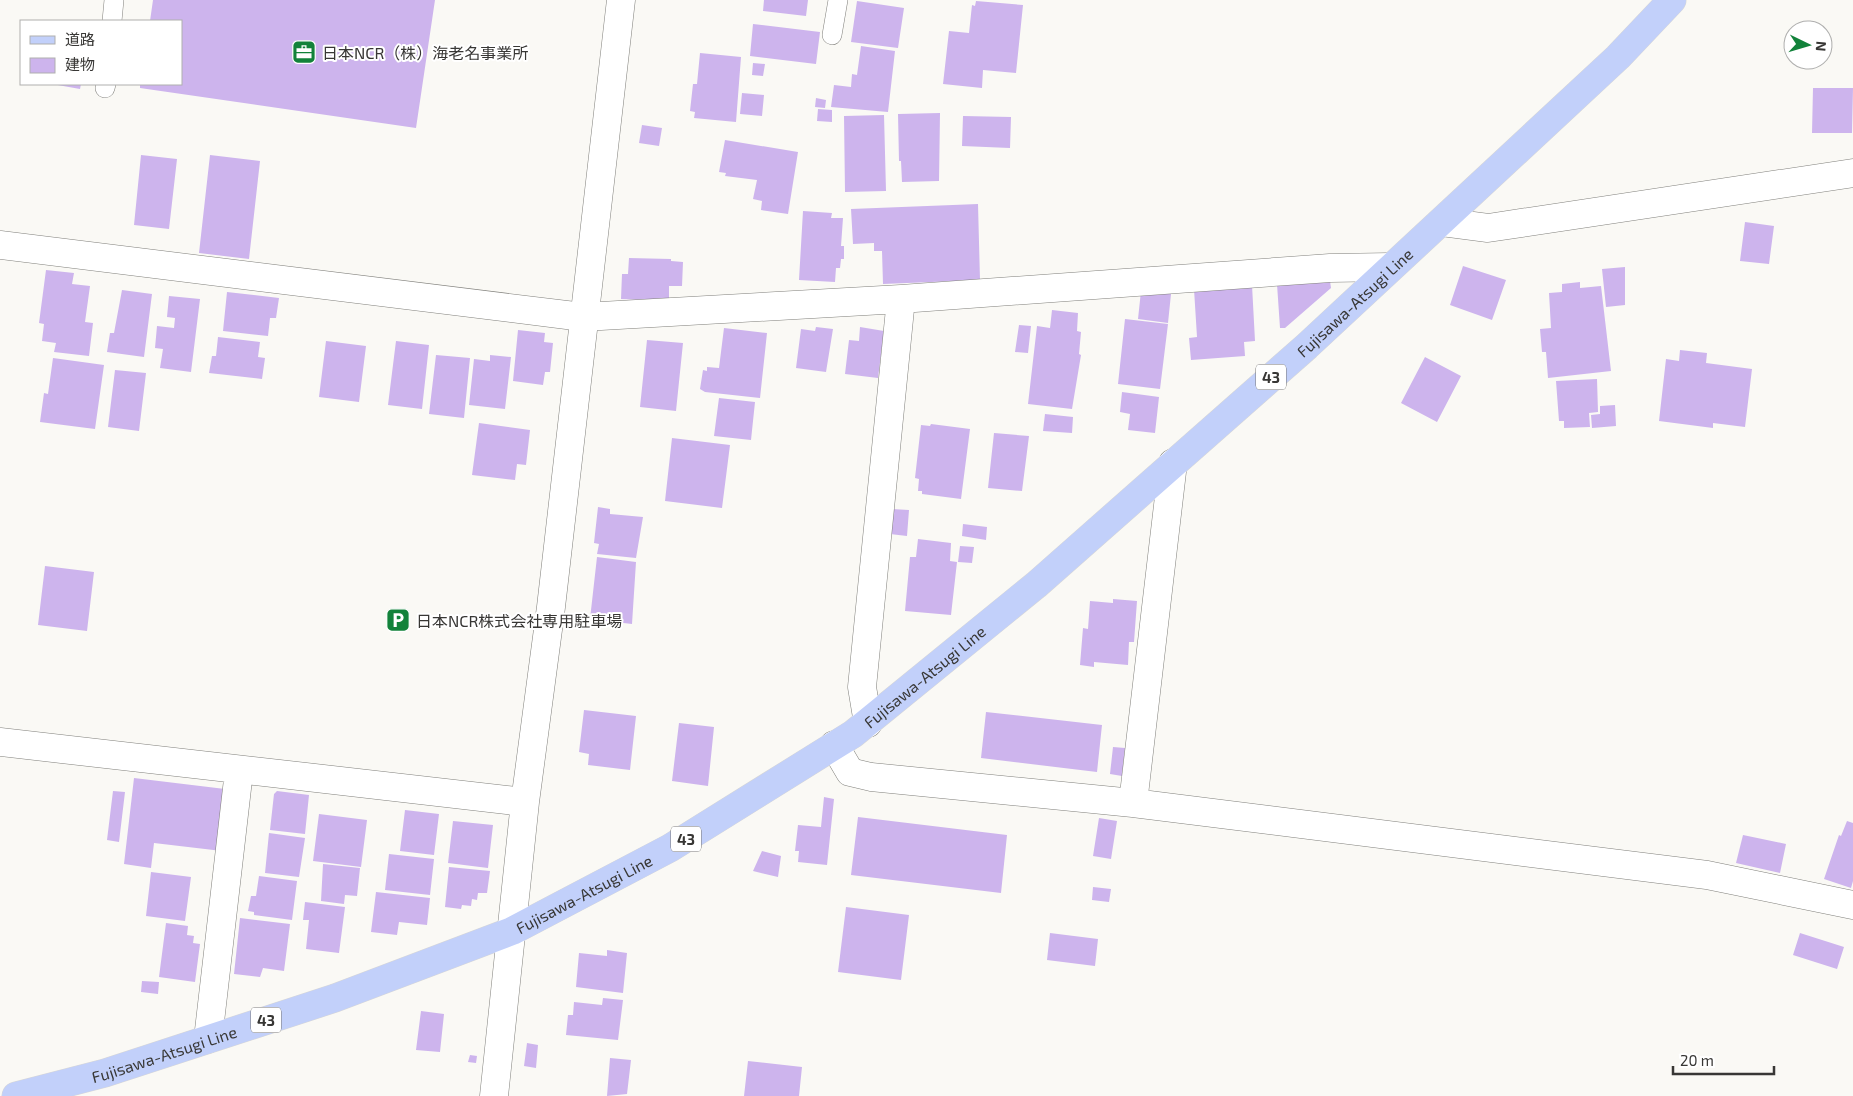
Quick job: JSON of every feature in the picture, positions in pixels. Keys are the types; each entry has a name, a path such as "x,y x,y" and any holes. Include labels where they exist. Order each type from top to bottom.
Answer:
{"main road":[{"name":"Fujisawa-Atsugi Line","path":"16,1096 105,1073 335,998 512,931 670,848 868,723 1036,585 1306,346 1618,57 1672,0"}],"street":[{"path":"494,1096 525,802 551,607 621,0"},
{"path":"1442,222 1488,228 1853,172"},
{"path":"0,245 583,317 901,299 1330,268 1390,267"},
{"path":"868,723 862,687 901,299"},
{"path":"1133,803 1154,644 1173,463"},
{"path":"0,742 239,771 525,802"},
{"path":"834,745 850,772 871,777 1133,803 1707,875 1853,905"},
{"path":"208,1039 239,771"}],"lane":[{"path":"112,20 114,0"},
{"path":"832,35 838,0"}],"building":[{"name":"日本NCR（株）海老名事業所","path":"153,0 435,0 416,128 140,88 140,85 182,85 182,20 150,20"},
{"path":"764,0 808,0 806,16 763,11"},
{"path":"857,1 904,8 898,48 851,42"},
{"path":"976,1 1023,5 1016,73 983,70 982,88 943,84 949,31 969,33 972,5 975,6"},
{"path":"753,24 820,32 816,64 750,56"},
{"path":"861,46 895,51 888,112 831,107 834,85 851,87 852,74 857,75"},
{"path":"700,53 741,57 736,122 694,118 695,112 690,111 693,84 697,84"},
{"path":"753,63 765,64 763,76 752,75"},
{"path":"58,85 81,85 80,89"},
{"path":"1813,88 1853,88 1852,133 1812,133"},
{"path":"742,93 764,95 762,116 740,114"},
{"path":"816,98 826,100 825,108 815,107"},
{"path":"818,109 832,110 832,122 817,121"},
{"path":"940,113 939,181 902,182 901,161 899,161 898,114"},
{"path":"884,115 886,191 845,192 844,116"},
{"path":"963,116 1011,117 1010,148 962,146"},
{"path":"642,125 662,128 659,146 639,143"},
{"path":"725,140 798,152 788,214 761,210 762,201 753,199 757,180 725,176 726,173 719,172"},
{"path":"141,155 177,159 169,229 134,225"},
{"path":"210,155 260,161 249,259 199,253"},
{"path":"978,204 980,280 883,284 882,251 874,251 874,243 853,244 851,209"},
{"path":"803,211 832,213 831,218 843,218 841,246 844,246 844,259 841,259 840,268 836,268 835,282 799,280"},
{"path":"1745,222 1774,226 1769,264 1740,261"},
{"path":"629,258 671,259 671,261 683,262 682,286 669,286 669,301 621,299 622,274 628,274"},
{"path":"1463,266 1506,280 1492,320 1450,305"},
{"path":"1625,267 1625,305 1606,307 1602,269"},
{"path":"46,270 74,273 72,284 90,286 85,322 93,323 89,356 54,352 56,343 42,341 44,324 39,323"},
{"path":"1330,281 1331,288 1285,328 1280,328 1277,284"},
{"path":"1580,282 1580,288 1601,286 1611,371 1548,378 1546,352 1542,352 1540,329 1551,328 1549,293 1562,292 1562,284"},
{"path":"1252,285 1255,341 1244,342 1245,356 1191,360 1189,338 1197,337 1194,289"},
{"path":"122,290 152,294 144,357 107,352 110,333 114,333"},
{"path":"1141,291 1171,294 1168,323 1138,319"},
{"path":"227,292 279,298 276,318 270,318 268,336 223,331"},
{"path":"169,296 200,299 191,372 160,368 163,349 155,348 157,326 174,328 175,318 167,317"},
{"path":"1052,310 1078,313 1077,331 1081,332 1079,354 1081,355 1072,409 1028,404 1037,326 1050,328"},
{"path":"1125,319 1168,324 1160,389 1118,384"},
{"path":"1019,325 1031,326 1028,353 1015,352"},
{"path":"816,327 833,329 826,372 796,368 801,329 815,331"},
{"path":"860,327 884,331 878,378 845,374 849,340 859,341"},
{"path":"724,328 767,333 760,398 705,392 700,389 703,370 707,371 707,367 719,368"},
{"path":"518,330 545,333 544,342 553,343 550,372 545,372 543,385 513,381"},
{"path":"218,337 260,342 258,357 265,358 262,379 209,373 212,356 216,356"},
{"path":"647,340 683,343 676,411 640,407"},
{"path":"326,341 366,346 359,402 319,397"},
{"path":"396,341 429,345 422,409 388,405"},
{"path":"1680,350 1707,353 1706,363 1752,369 1745,427 1713,423 1713,428 1659,421 1666,359 1679,361"},
{"path":"436,355 470,358 464,418 429,414"},
{"path":"490,355 511,357 505,409 469,405 474,359 490,361"},
{"path":"1425,357 1461,376 1437,422 1401,403"},
{"path":"53,358 104,365 95,429 40,422 44,393 48,394"},
{"path":"115,370 146,373 139,431 108,427"},
{"path":"1597,379 1598,412 1589,413 1590,427 1564,428 1564,421 1559,421 1556,381"},
{"path":"1122,392 1159,397 1155,433 1128,430 1130,414 1120,412"},
{"path":"719,398 755,402 751,440 714,436"},
{"path":"1615,405 1616,426 1592,428 1591,415 1600,414 1600,406"},
{"path":"1045,414 1073,417 1072,433 1043,431"},
{"path":"479,423 530,430 526,465 517,464 515,480 472,475"},
{"path":"931,424 970,429 961,499 922,494 922,491 918,491 919,479 915,478 921,425 930,426"},
{"path":"994,433 1029,436 1022,491 988,488"},
{"path":"672,438 730,445 722,508 665,501"},
{"path":"598,507 610,509 610,514 643,517 636,558 597,554 599,544 594,543"},
{"path":"892,509 909,510 907,536 890,534"},
{"path":"963,524 987,527 986,540 962,536"},
{"path":"918,539 951,543 950,561 957,562 951,615 905,611 910,557 916,557"},
{"path":"960,546 974,547 972,563 958,562"},
{"path":"597,557 636,562 632,624 590,619"},
{"path":"45,566 94,572 87,631 38,625"},
{"path":"1113,599 1137,601 1134,642 1129,642 1128,665 1094,662 1094,667 1080,665 1083,628 1088,629 1090,601 1113,603"},
{"path":"584,710 636,716 630,770 588,765 589,754 579,752"},
{"path":"986,712 1102,725 1097,772 981,758"},
{"path":"679,723 714,727 708,786 672,781"},
{"path":"1113,747 1125,748 1122,776 1110,774"},
{"path":"134,778 225,789 222,851 154,843 151,868 124,864"},
{"path":"113,791 125,792 119,842 107,840"},
{"path":"277,791 309,795 305,834 270,830 274,794"},
{"path":"824,797 834,799 827,865 798,862 799,851 795,851 798,825 821,827"},
{"path":"405,810 439,814 434,855 400,851"},
{"path":"319,814 367,820 361,867 313,861"},
{"path":"858,817 1007,835 1001,893 851,875"},
{"path":"1099,818 1117,821 1111,859 1093,856"},
{"path":"453,821 493,825 488,868 448,863"},
{"path":"1847,821 1853,823 1853,881 1851,888 1824,879 1839,835 1841,836"},
{"path":"269,833 305,838 299,877 265,873"},
{"path":"1743,835 1786,844 1780,873 1736,863"},
{"path":"762,851 781,856 778,877 753,871"},
{"path":"389,854 434,859 430,895 385,890"},
{"path":"323,864 360,868 357,896 345,895 344,904 321,901"},
{"path":"449,867 490,871 487,893 478,893 477,900 472,899 471,906 462,905 461,909 445,907"},
{"path":"151,872 191,877 185,921 146,916"},
{"path":"259,876 297,881 292,920 254,915 254,912 248,911 251,896 256,896"},
{"path":"1093,887 1111,889 1109,902 1092,900"},
{"path":"376,892 430,898 427,925 399,922 397,935 371,932"},
{"path":"305,902 345,907 339,953 306,949 309,920 303,920"},
{"path":"846,907 909,915 901,980 838,972"},
{"path":"240,918 290,924 284,971 263,968 260,977 234,974"},
{"path":"166,923 188,926 187,935 194,936 193,943 200,944 195,982 159,977"},
{"path":"1050,933 1098,939 1095,966 1047,960"},
{"path":"1800,933 1844,947 1837,969 1793,955"},
{"path":"607,950 627,953 623,993 576,987 579,953 607,956"},
{"path":"142,981 159,982 158,994 141,992"},
{"path":"603,998 623,1000 618,1040 566,1035 568,1015 573,1015 574,1002 602,1005"},
{"path":"421,1011 444,1014 440,1052 416,1050"},
{"path":"527,1043 538,1045 536,1068 524,1066"},
{"path":"470,1055 477,1056 476,1063 468,1062"},
{"path":"610,1058 631,1060 627,1094 607,1096"},
{"path":"748,1061 802,1067 799,1096 744,1096"}],"place":[{"name":"日本NCR（株）海老名事業所","path":"304,52"},
{"name":"日本NCR株式会社専用駐車場","path":"398,620"}]}
